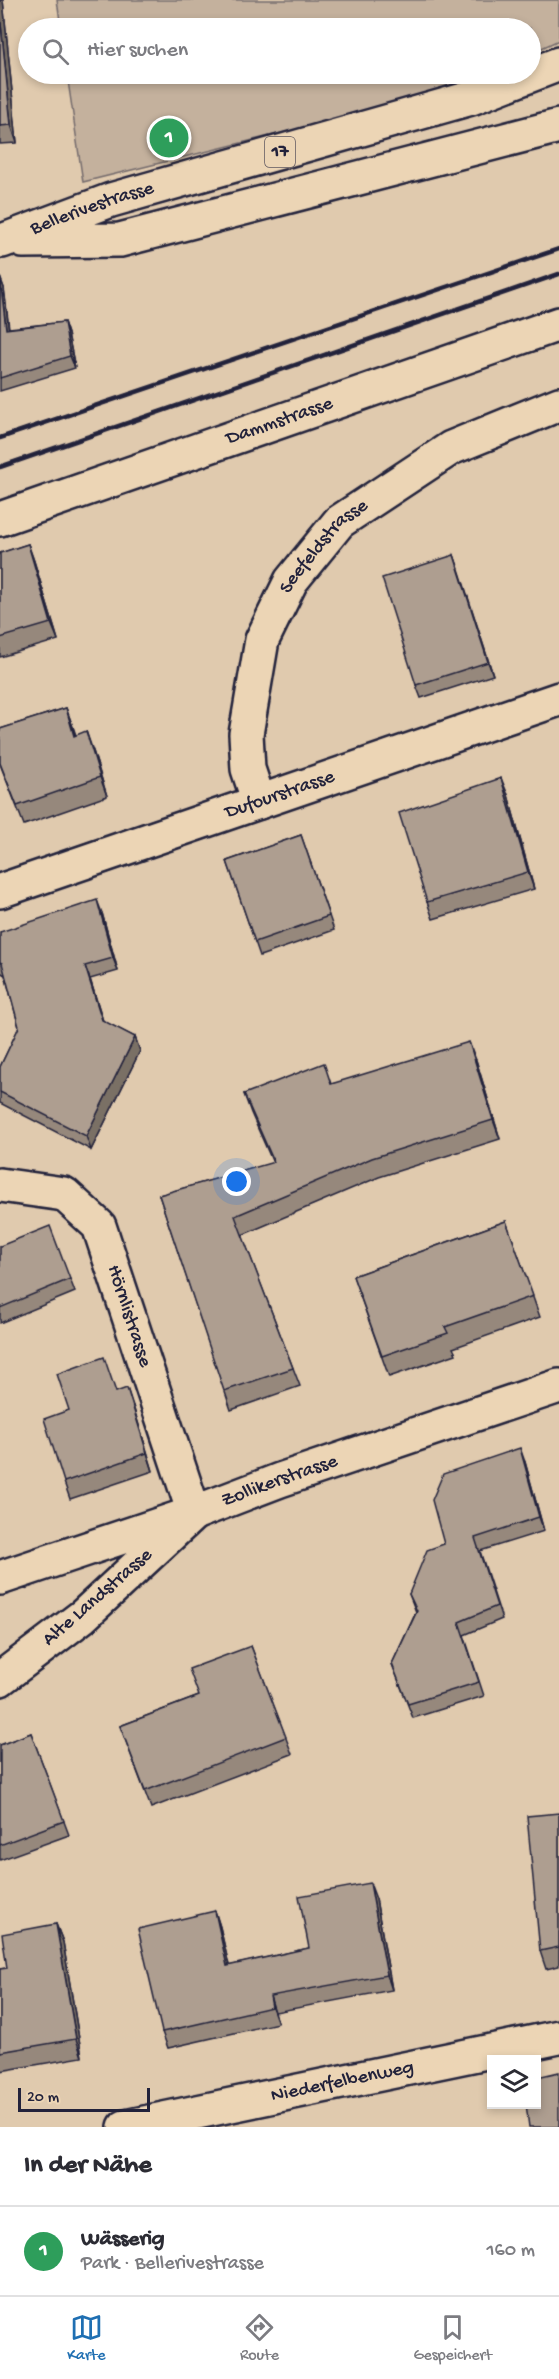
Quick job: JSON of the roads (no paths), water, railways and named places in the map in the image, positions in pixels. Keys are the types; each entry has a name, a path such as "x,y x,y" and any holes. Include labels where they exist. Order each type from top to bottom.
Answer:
{"street":[{"name":"Bellerivestrasse","path":"541,71 559,64"},
{"name":"Bellerivestrasse","path":"1,241 111,200 471,98 507,84"},
{"name":"Bellerivestrasse","path":"1,241 120,240 559,126"},
{"name":"Dammstrasse","path":"0,519 559,324"},
{"name":"Seefeldstrasse","path":"259,802 248,769 246,734 262,640 291,581 339,522 451,448 559,404"},
{"name":"Dufourstrasse","path":"0,891 559,699"},
{"name":"Hörnlistrasse","path":"0,1185 64,1194 99,1226 194,1513"},
{"name":"Zollikerstrasse","path":"0,1578 559,1386"},
{"name":"Alte Landstrasse","path":"0,1679 83,1616 194,1513"},
{"name":"Niederfelbenweg","path":"125,2127 559,2037"}],"railway":[{"path":"0,438 559,249"},
{"path":"0,467 559,274"}],"place":[{"name":"Wässerig","path":"169,138"}]}
